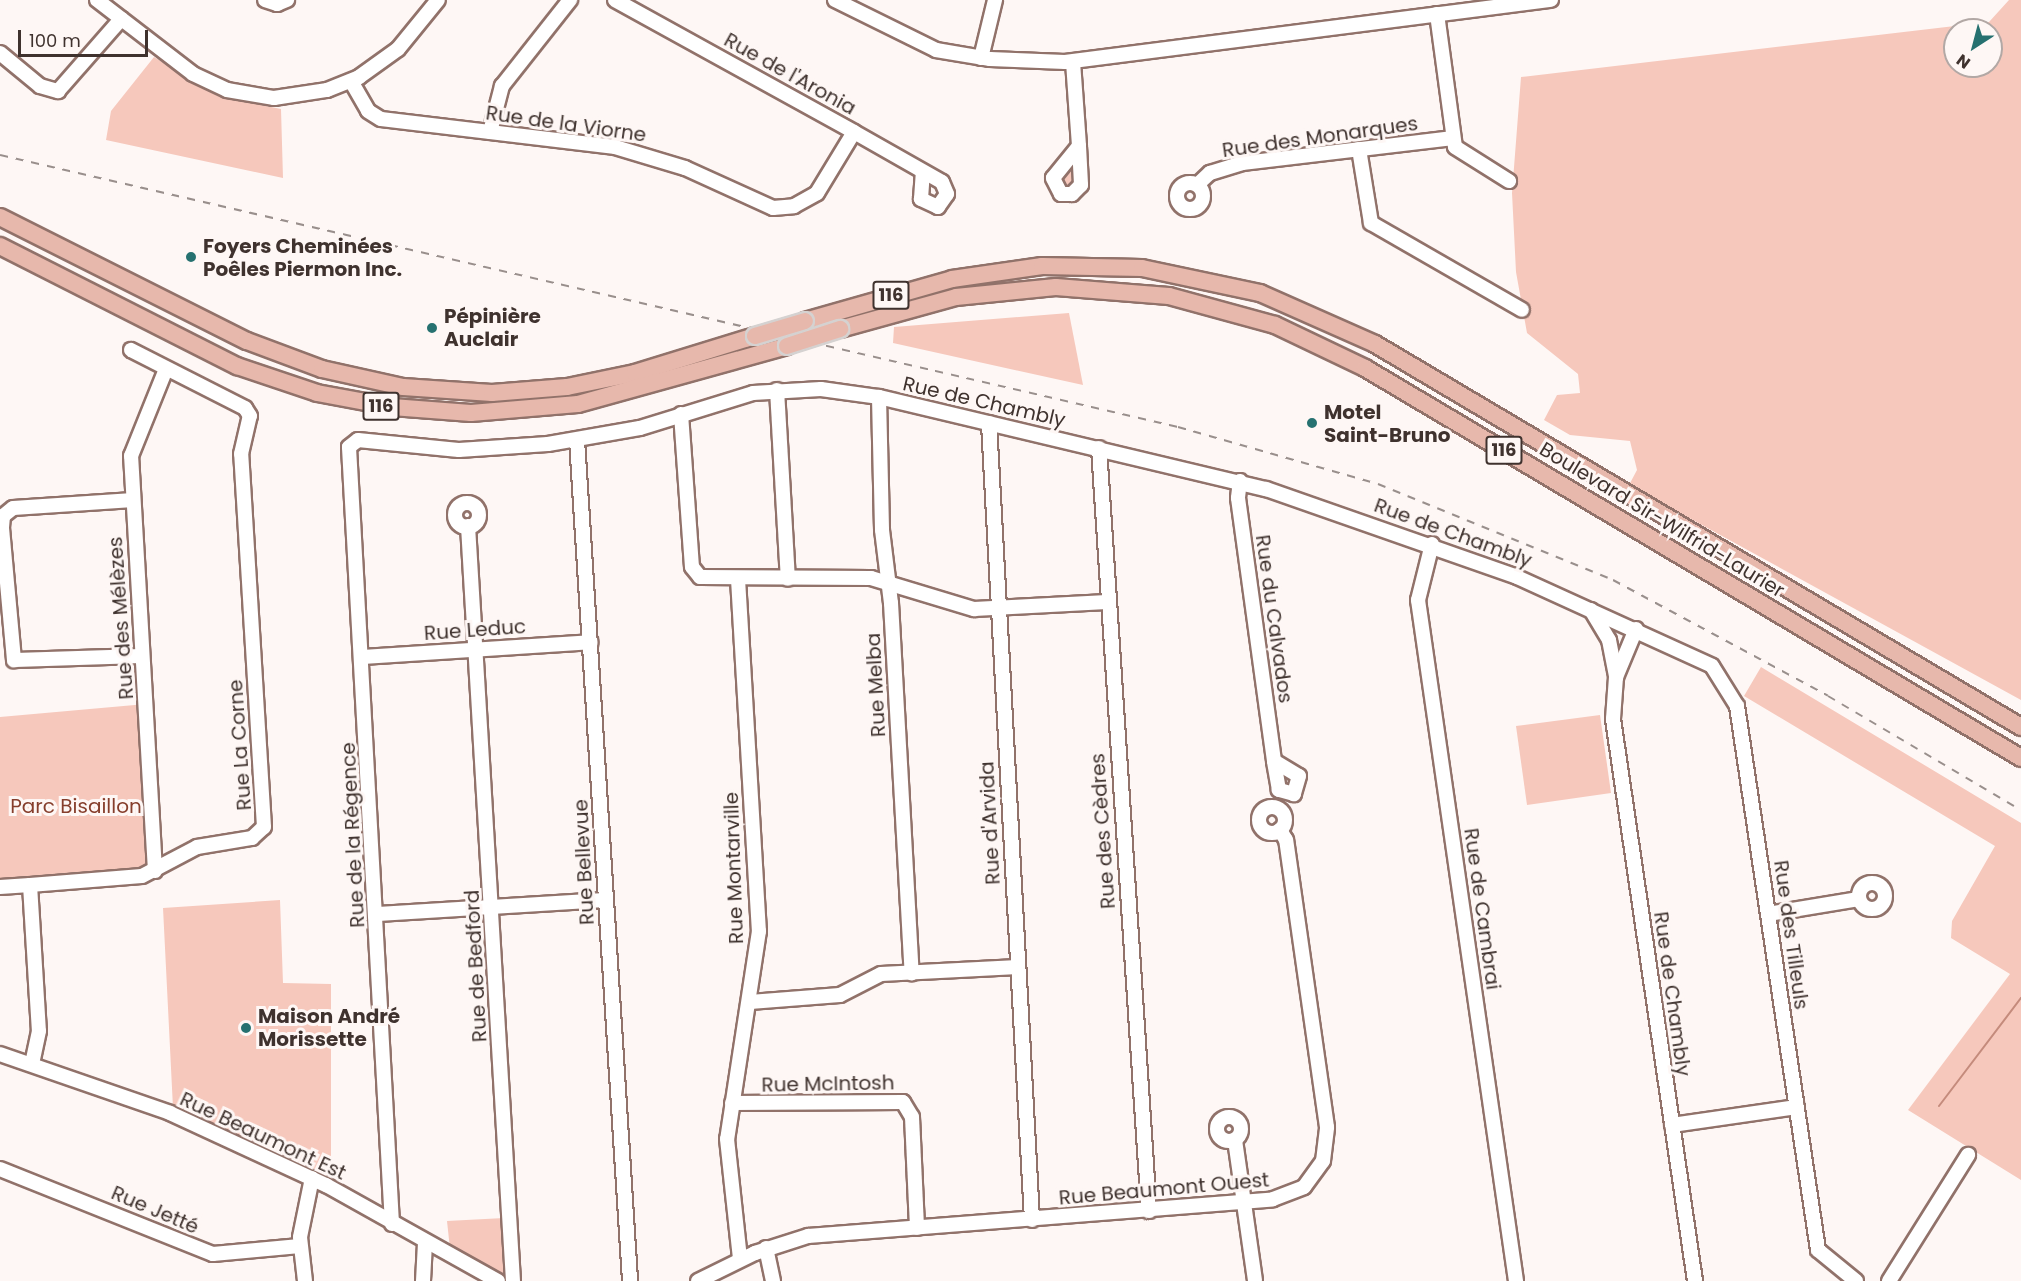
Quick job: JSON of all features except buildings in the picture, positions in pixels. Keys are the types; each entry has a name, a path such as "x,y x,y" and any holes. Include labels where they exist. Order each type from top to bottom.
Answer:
{"main road":[{"name":"Boulevard Sir-Wilfrid-Laurier","path":"0,217 248,341 322,369 403,387 492,393 567,387 635,373 958,277 1063,265 1164,271 1273,298 1375,344 2021,727"},
{"name":"Boulevard Sir-Wilfrid-Laurier","path":"0,246 237,366 317,393 392,407 471,413 578,404 956,297 1056,287 1169,296 1275,325 1365,368 2021,758"}],"street":[{"path":"97,0 193,74 238,93 291,97 351,81 398,49 438,0"},
{"path":"265,0 277,4 287,0"},
{"path":"490,132 502,86 570,0"},
{"name":"Rue de l'Aronia","path":"615,0 640,6 923,172"},
{"path":"835,0 914,42 981,58 1073,62 1551,0"},
{"path":"981,58 995,0"},
{"path":"1437,15 1453,138 1459,152 1509,181"},
{"path":"0,53 40,86 58,91 121,20"},
{"path":"1073,62 1079,146"},
{"name":"Rue de la Viorne","path":"351,81 378,118 636,152 778,208 817,193 854,132"},
{"name":"Rue des Monarques","path":"1197,185 1234,165 1453,138"},
{"path":"1359,149 1371,223 1522,310"},
{"path":"132,350 166,369"},
{"name":"Rue La Corne","path":"0,887 155,872 197,847 252,838 264,827 241,454 249,414 166,369"},
{"name":"Rue des Mélèzes","path":"155,872 132,449 166,369"},
{"path":"777,390 788,579"},
{"name":"Rue de Chambly","path":"350,445 358,440 483,449 577,440 777,390 879,397 1240,481 1432,544 1636,629 1616,677"},
{"name":"Rue Melba","path":"879,397 875,418 888,582 912,973"},
{"path":"681,414 693,570 705,579 888,582 950,606 997,609 1107,602"},
{"name":"Rue d'Arvida","path":"988,423 1032,1220"},
{"name":"Rue Bellevue","path":"577,440 630,1281"},
{"name":"Rue de la Régence","path":"350,445 392,1224"},
{"name":"Rue des Cèdres","path":"1099,448 1107,602 1149,1210"},
{"name":"Rue du Calvados","path":"1240,481 1238,498 1274,761"},
{"path":"133,500 13,508 3,516 2,528 14,660 142,656"},
{"name":"Rue de Bedford","path":"468,526 513,1281"},
{"name":"Rue de Cambrai","path":"1432,544 1418,600 1516,1281"},
{"name":"Rue Montarville","path":"738,579 759,931 750,1002 732,1103 727,1153 740,1259"},
{"name":"Rue de Chambly","path":"1591,609 1609,640 1616,677 1613,719 1695,1281"},
{"name":"Rue des Tilleuls","path":"1636,629 1702,660 1731,689 1768,914 1819,1253 1856,1281"},
{"name":"Rue Leduc","path":"362,657 591,642"},
{"name":"Rue Beaumont Ouest","path":"766,1248 815,1235 1244,1202 1299,1190 1318,1171 1326,1145 1286,840 1280,830"},
{"path":"30,885 39,1031 32,1064"},
{"path":"1768,914 1859,899"},
{"path":"377,914 606,900"},
{"path":"750,1002 840,995 875,976 1018,967"},
{"name":"Rue Beaumont Est","path":"0,1054 152,1105 312,1178 498,1281"},
{"name":"Rue McIntosh","path":"732,1103 903,1102 912,1114 917,1228"},
{"path":"1672,1125 1797,1107"},
{"path":"1235,1140 1255,1281"},
{"path":"1889,1281 1968,1155"},
{"name":"Rue Jetté","path":"0,1169 213,1254 300,1246"},
{"path":"305,1281 300,1246 312,1178"},
{"path":"423,1281 425,1242"},
{"path":"698,1281 766,1248 773,1281"}],"green space":[{"path":"2009,0 2021,0 2021,700 1629,485 1637,470 1630,441 1570,435 1544,420 1557,395 1580,393 1578,374 1527,333 1516,272 1512,193 1521,77 1943,27 1943,78 2003,78 2003,18 1993,18"},
{"path":"154,57 218,96 281,109 283,178 106,140 111,111"},
{"path":"1074,160 1077,181 1065,188 1059,179"},
{"path":"1069,313 1083,385 893,343 894,327"},
{"path":"1761,667 2021,823 2021,1180 1908,1110 2010,974 1951,938 1952,921 1995,846 1744,696"},
{"name":"Parc Bisaillon","path":"146,704 155,871 0,887 0,717"},
{"path":"1600,715 1611,793 1527,805 1516,726"},
{"path":"280,900 283,983 331,984 331,1181 173,1108 163,908"},
{"path":"504,1218 507,1275 450,1249 447,1221"}],"waterway":[{"path":"1939,1106 2021,998"}],"railway":[{"path":"0,155 1178,427 1378,484 1613,580 1828,696 2021,810"}],"place":[{"name":"Foyers Cheminées Poêles Piermon Inc.","path":"191,257"},
{"name":"Pépinière Auclair","path":"432,328"},
{"name":"Motel Saint-Bruno","path":"1312,423"},
{"name":"Maison André Morissette","path":"246,1028"}]}
